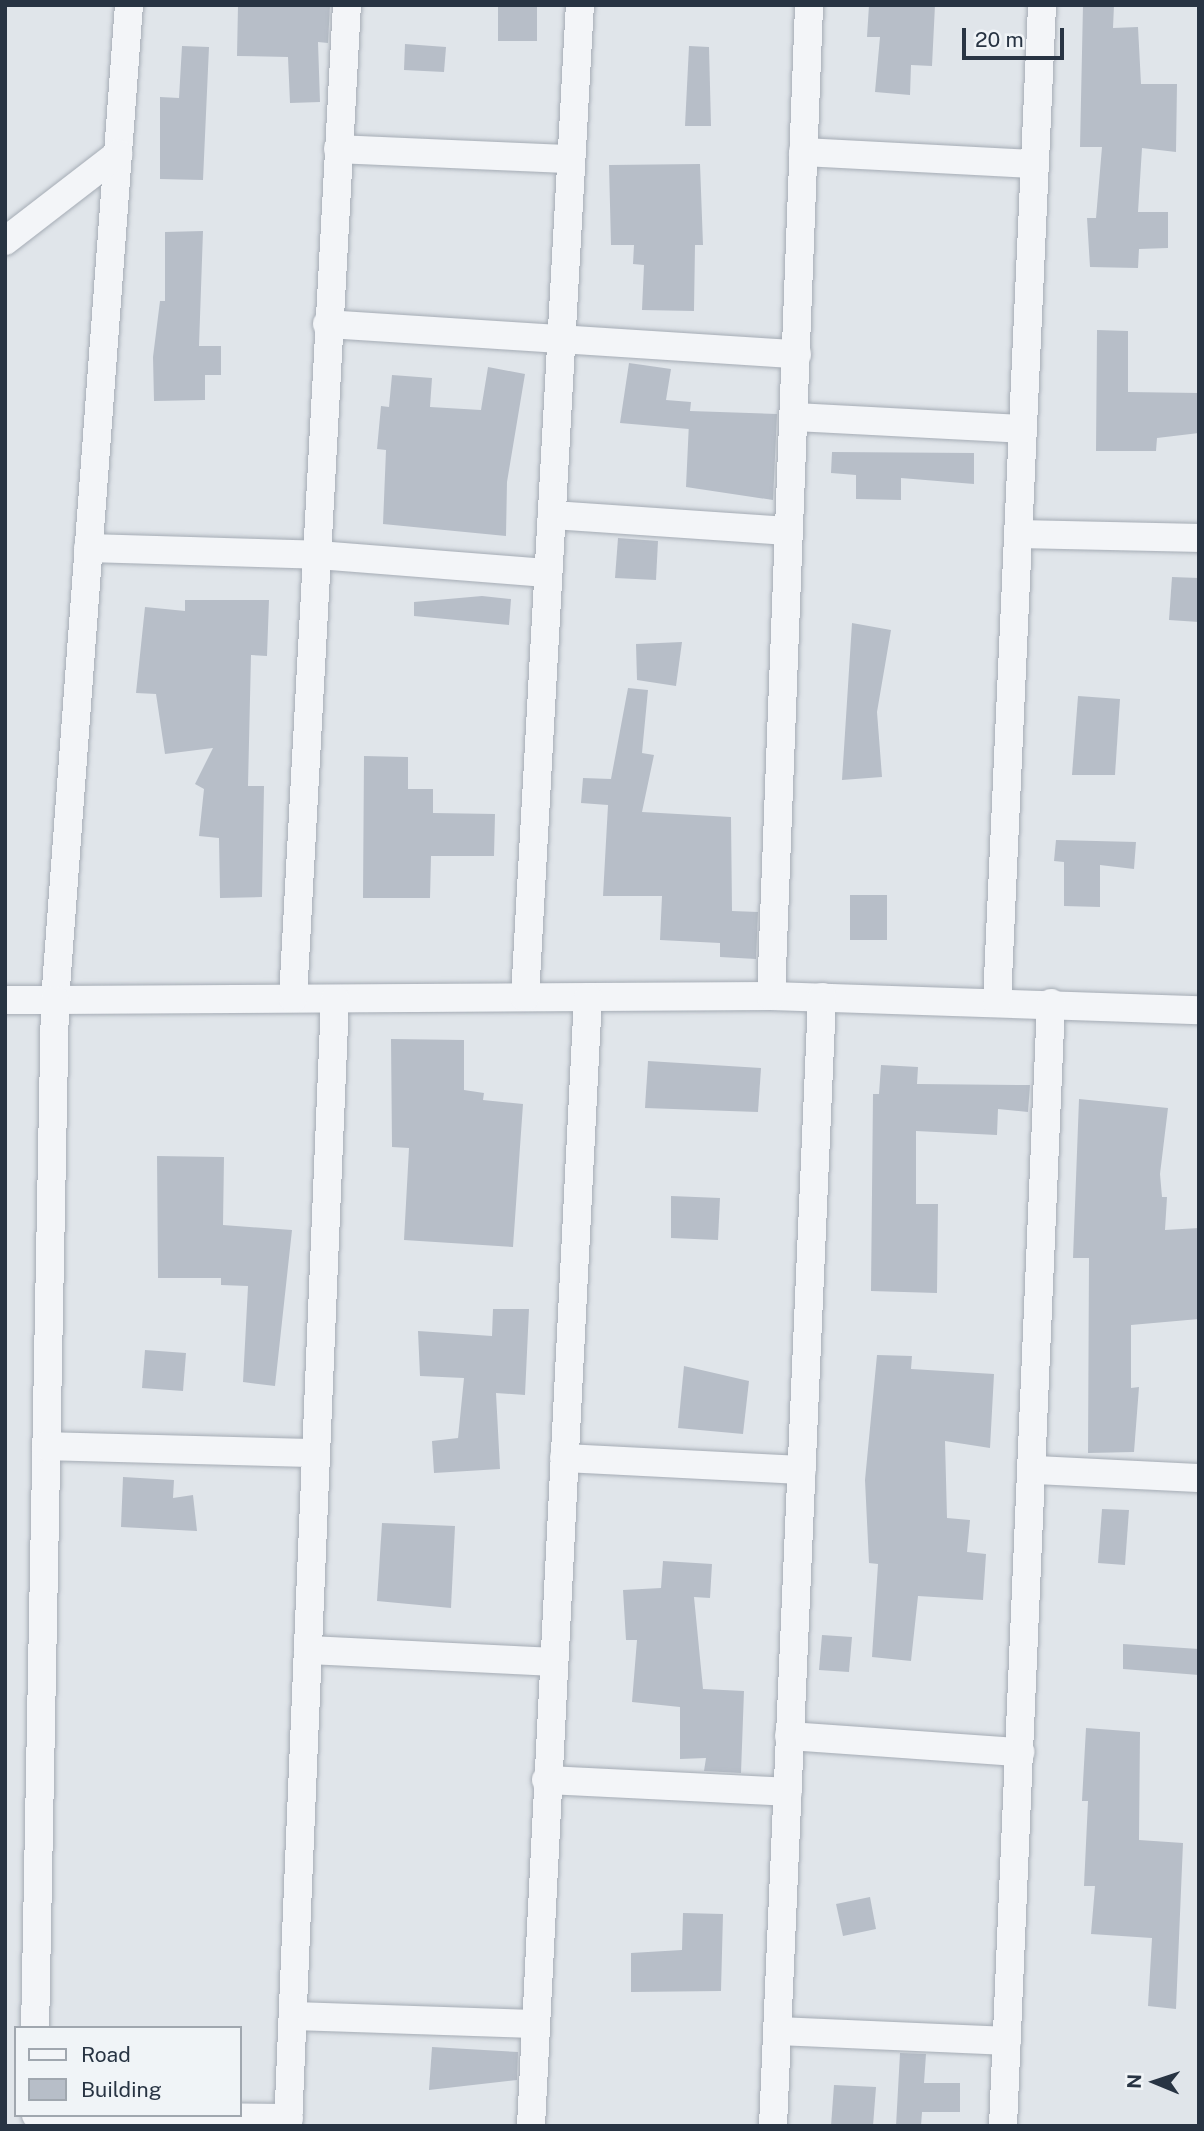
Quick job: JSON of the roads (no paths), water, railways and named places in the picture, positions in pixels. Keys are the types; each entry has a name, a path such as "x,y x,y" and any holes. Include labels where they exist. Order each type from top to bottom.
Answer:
{"street":[{"path":"35,2026 55,1000 129,5"},
{"path":"293,998 318,555 327,324 347,5"},
{"path":"525,997 546,573 552,515 580,5"},
{"path":"771,996 809,5"},
{"path":"997,1001 1021,534 1022,429 1042,5"},
{"path":"338,149 570,159"},
{"path":"803,152 1033,164"},
{"path":"5,240 118,154"},
{"path":"327,324 797,354"},
{"path":"795,417 1022,429"},
{"path":"552,515 788,531"},
{"path":"1021,534 1199,538"},
{"path":"88,548 318,555 546,573"},
{"path":"5,1000 771,996 997,1001 1199,1010"},
{"path":"531,2126 551,1662 588,997"},
{"path":"774,2126 822,997"},
{"path":"108,2117 289,2122 335,999"},
{"path":"1003,2126 1035,1471 1051,1003"},
{"path":"46,1446 316,1453"},
{"path":"564,1458 802,1470"},
{"path":"1035,1471 1199,1478"},
{"path":"309,1650 551,1662"},
{"path":"789,1736 1020,1752"},
{"path":"546,1780 788,1792"},
{"path":"293,2016 535,2024"},
{"path":"780,2031 1007,2040"}]}
